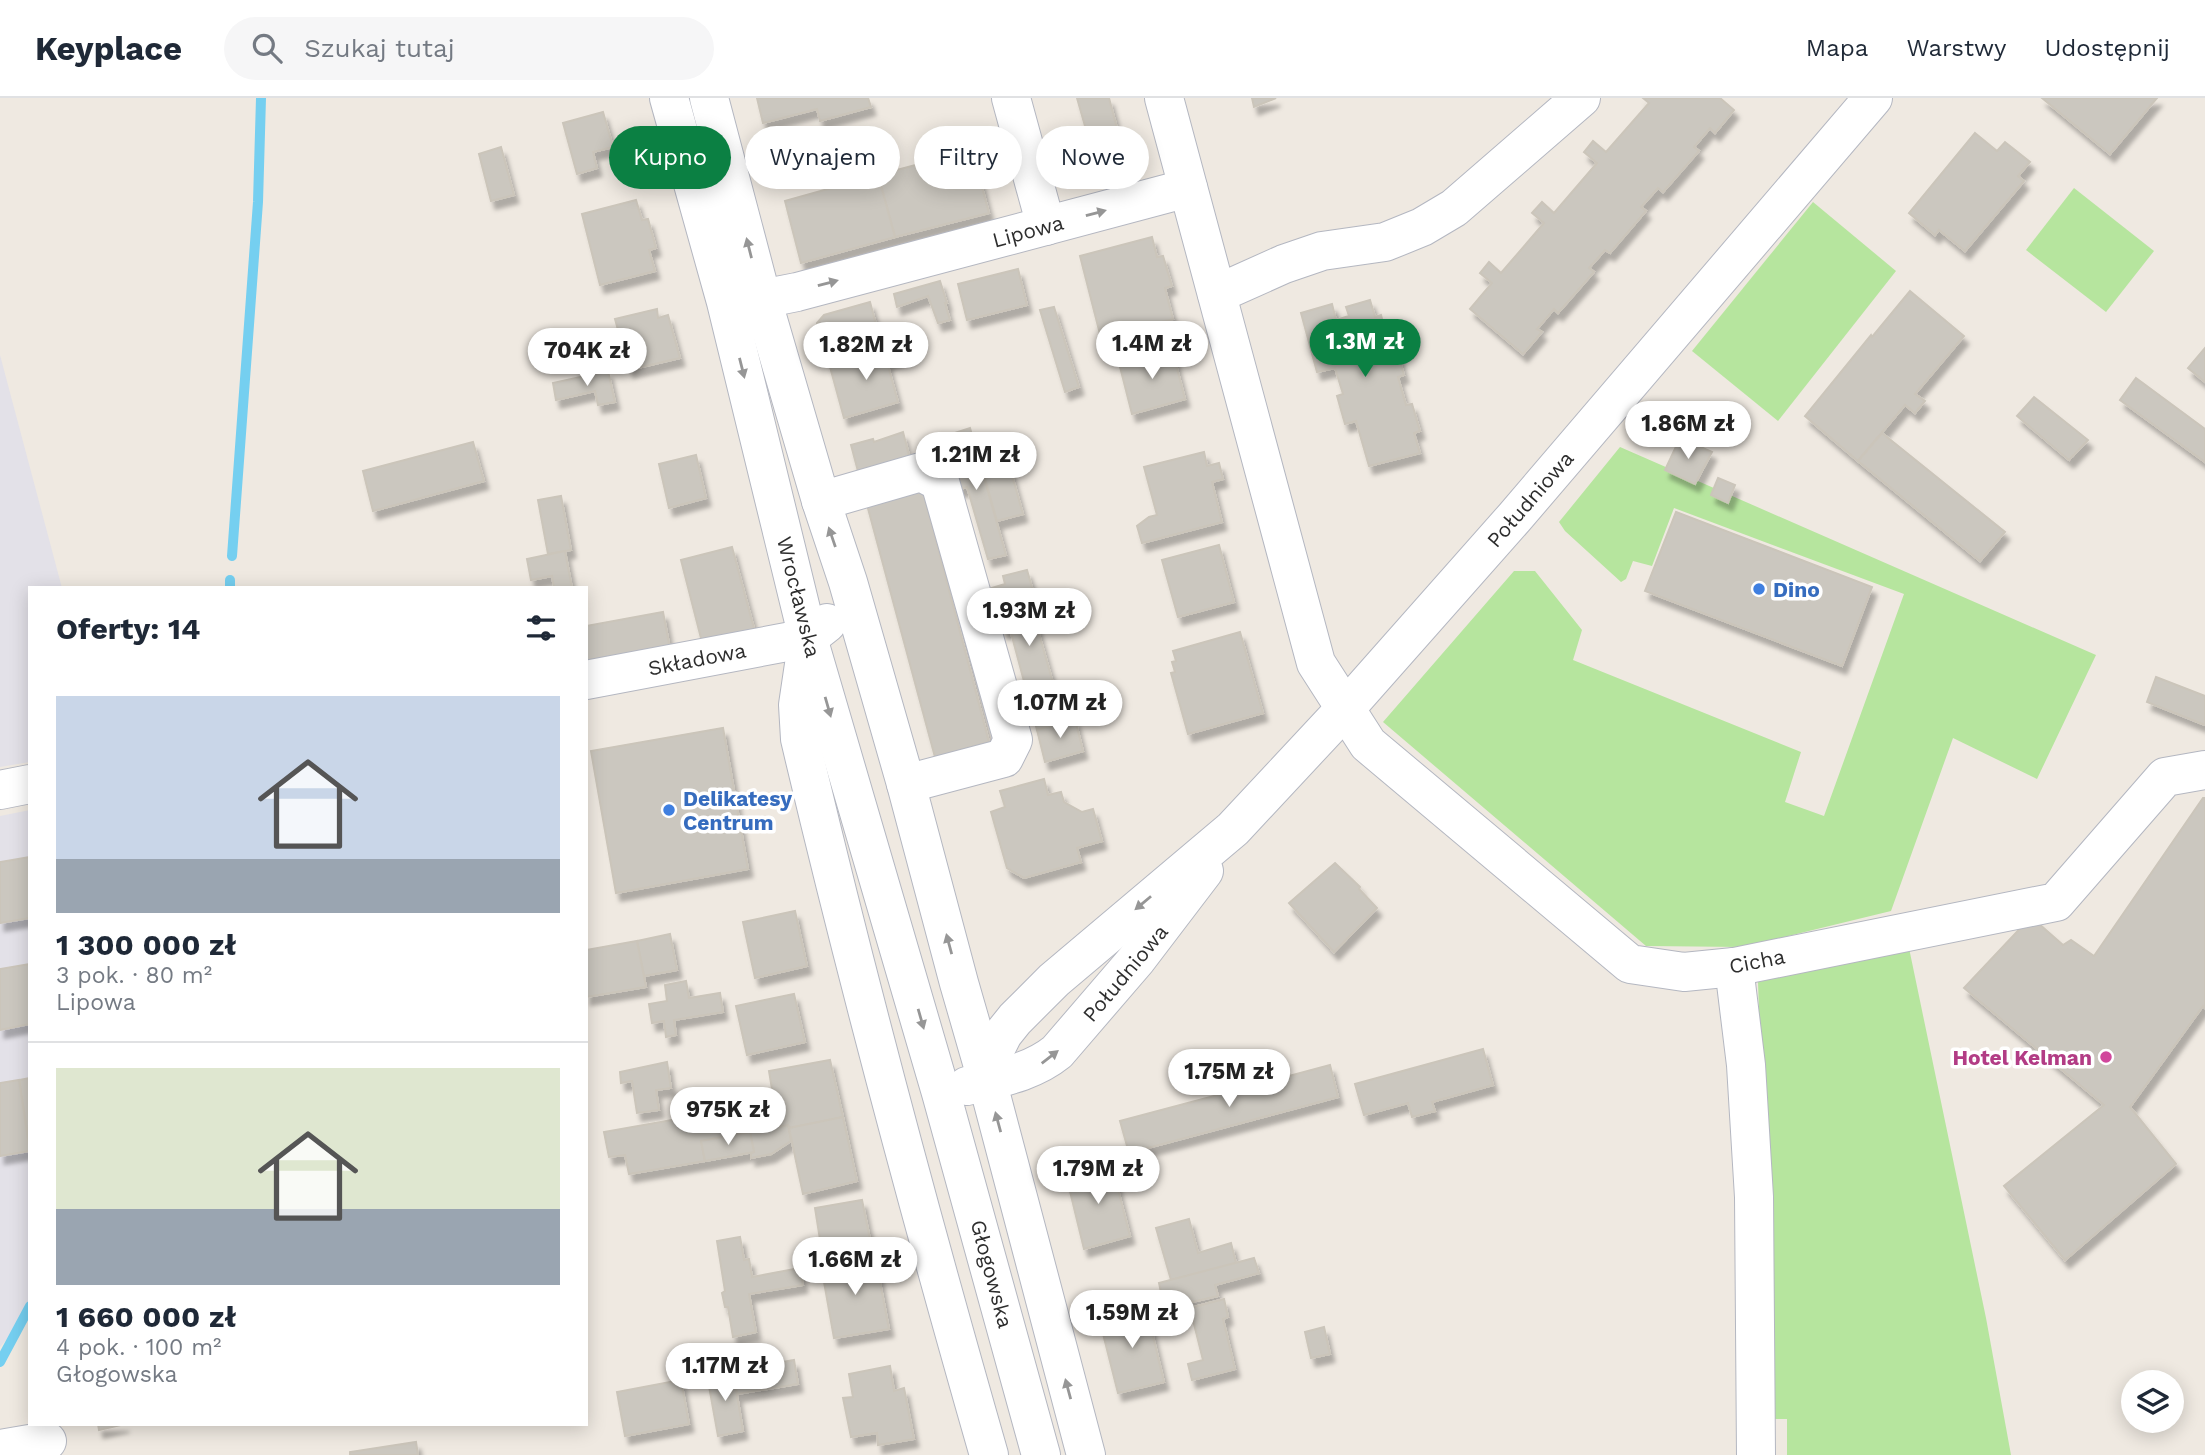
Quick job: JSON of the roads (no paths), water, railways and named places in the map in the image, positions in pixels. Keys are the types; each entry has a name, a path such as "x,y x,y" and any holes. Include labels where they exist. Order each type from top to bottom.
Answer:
{"street":[{"name":"Wrocławska","path":"669,98 821,501 848,582 988,1080"},
{"name":"Wrocławska","path":"709,98 808,638 942,1093"},
{"path":"1012,98 1046,226"},
{"path":"1164,98 1316,663 1345,709"},
{"path":"1217,294 1283,264 1322,251 1385,242 1422,226 1454,208 1581,98"},
{"name":"Południowa","path":"988,1080 990,1064 1003,1034 1026,1007 1117,925 1233,829 1345,709 1522,509 1861,102"},
{"name":"Lipowa","path":"744,300 810,288 1188,188"},
{"path":"821,501 921,472 940,482 1013,740 1004,758 906,784"},
{"path":"848,582 840,603 825,625 808,638 799,705 800,739 851,955 933,1261 989,1455"},
{"path":"808,638 844,667 885,716"},
{"name":"Składowa","path":"588,680 808,638"},
{"name":"Cicha","path":"1345,709 1368,744 1630,964 1684,972 1734,967 2056,902 2165,777 2205,769"},
{"path":"0,790 28,784"},
{"name":"Południowa","path":"942,1093 1028,1070 1045,1062 1057,1052 1170,918 1233,829"},
{"path":"1734,967 1746,1065 1754,1197 1756,1455"},
{"path":"959,982 979,996 996,1003 1026,1007"},
{"path":"988,1080 1086,1455"},
{"name":"Głogowska","path":"942,1093 1041,1455"},
{"path":"0,1449 47,1441"}],"waterway":[{"path":"232,556 258,202 261,98"},
{"path":"230,580 230,586"},
{"path":"0,1362 28,1310"}],"place":[{"name":"Dino","path":"1759,589"},
{"name":"Delikatesy Centrum","path":"669,810"},
{"name":"Hotel Kelman","path":"2106,1057"}]}
